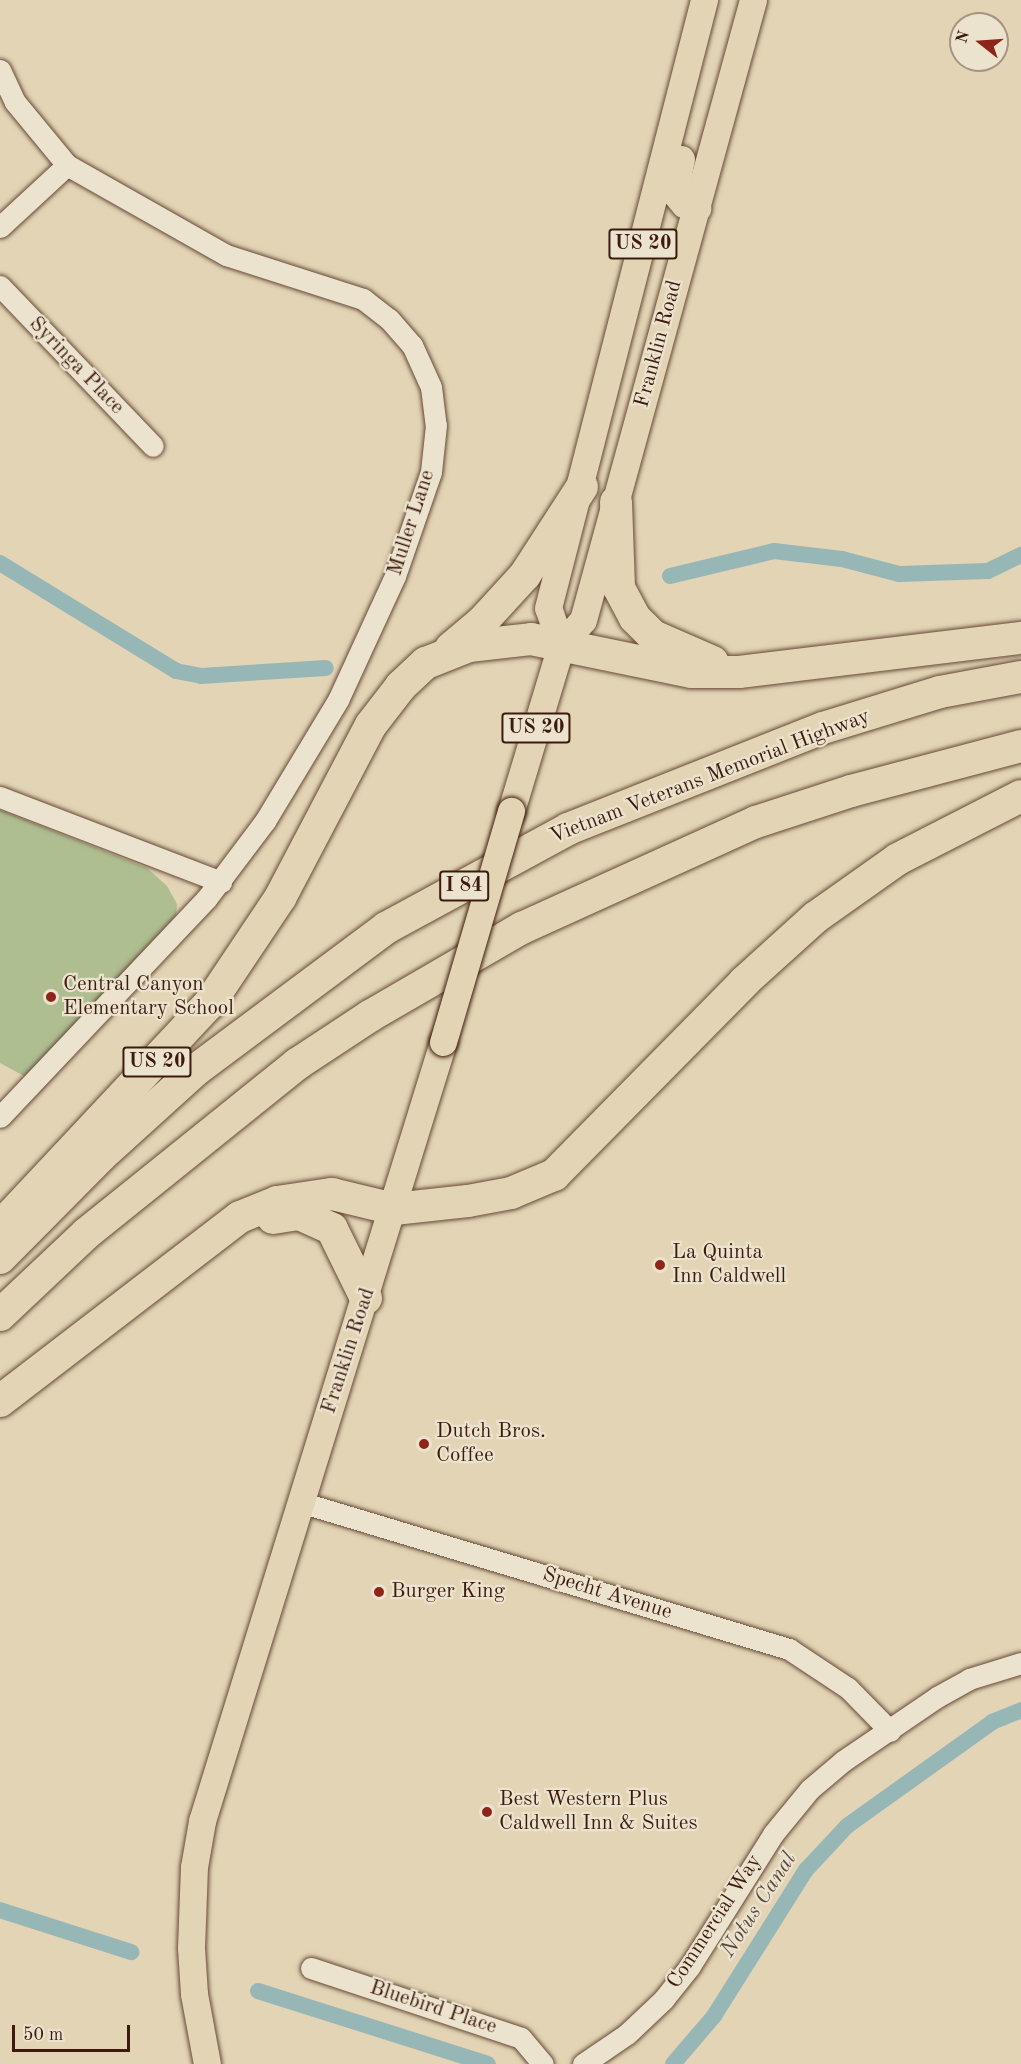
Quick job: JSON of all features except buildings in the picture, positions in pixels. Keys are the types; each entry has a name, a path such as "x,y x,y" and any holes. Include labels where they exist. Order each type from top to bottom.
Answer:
{"highway":[{"name":"US 20","path":"0,1227 209,1004 280,898 371,725 401,686 482,622 525,575 582,487"},
{"path":"616,502 619,588 635,618 653,636 740,672"},
{"path":"561,645 692,672 740,672 1021,638"},
{"name":"US 20","path":"444,654 469,646 531,639 561,645"},
{"name":"Vietnam Veterans Memorial Highway","path":"0,1258 101,1156 197,1069 386,928 568,829 812,732 939,692 1021,677"},
{"path":"0,1315 87,1233 297,1064 370,1016 522,928 756,822 850,791 1021,746"},
{"path":"0,1401 184,1263 240,1217 277,1202 332,1194 394,1209 511,1193 554,1175 744,982 816,917 898,859 1021,796"},
{"path":"184,1263 256,1224 299,1214 332,1229 366,1298"}],"main road":[{"name":"Franklin Road","path":"561,645 548,608 582,487 705,0"},
{"path":"697,208 684,204 674,192 711,39 712,0"},
{"name":"Franklin Road","path":"207,2064 194,1994 191,1948 200,1833 215,1770 394,1209 561,645 584,620 753,0"}],"street":[{"name":"Muller Lane","path":"0,70 15,102 67,165 225,255 363,299 389,319 412,345 431,387 436,425 431,472 395,576 338,700 266,820 221,882 0,1116"},
{"path":"0,227 67,165"},
{"name":"Syringa Place","path":"0,286 153,446"},
{"path":"0,797 221,882"},
{"name":"Specht Avenue","path":"300,1502 789,1648 848,1688 890,1731"},
{"name":"Commercial Way","path":"583,2064 627,2034 663,2000 690,1966 773,1834 810,1789 843,1761 937,1697 969,1680 1021,1663"},
{"name":"Bluebird Place","path":"311,1968 522,2038 543,2064"}],"green space":[{"name":"Central Canyon Elementary School","path":"0,810 147,868 167,886 177,904 176,917 26,1077 0,1063"}],"waterway":[{"path":"670,576 774,551 842,559 899,574 988,571 1021,555"},
{"path":"0,563 176,671 201,676 326,668"},
{"name":"Notus Canal","path":"673,2064 714,2016 806,1870 847,1826 992,1722 1021,1710"},
{"name":"Notus Canal","path":"0,1910 131,1952"},
{"name":"Notus Canal","path":"258,1991 488,2064"}],"place":[{"name":"Central Canyon Elementary School","path":"51,997"},
{"name":"La Quinta Inn Caldwell","path":"660,1265"},
{"name":"Dutch Bros. Coffee","path":"424,1444"},
{"name":"Burger King","path":"379,1592"},
{"name":"Best Western Plus Caldwell Inn & Suites","path":"487,1812"}]}
